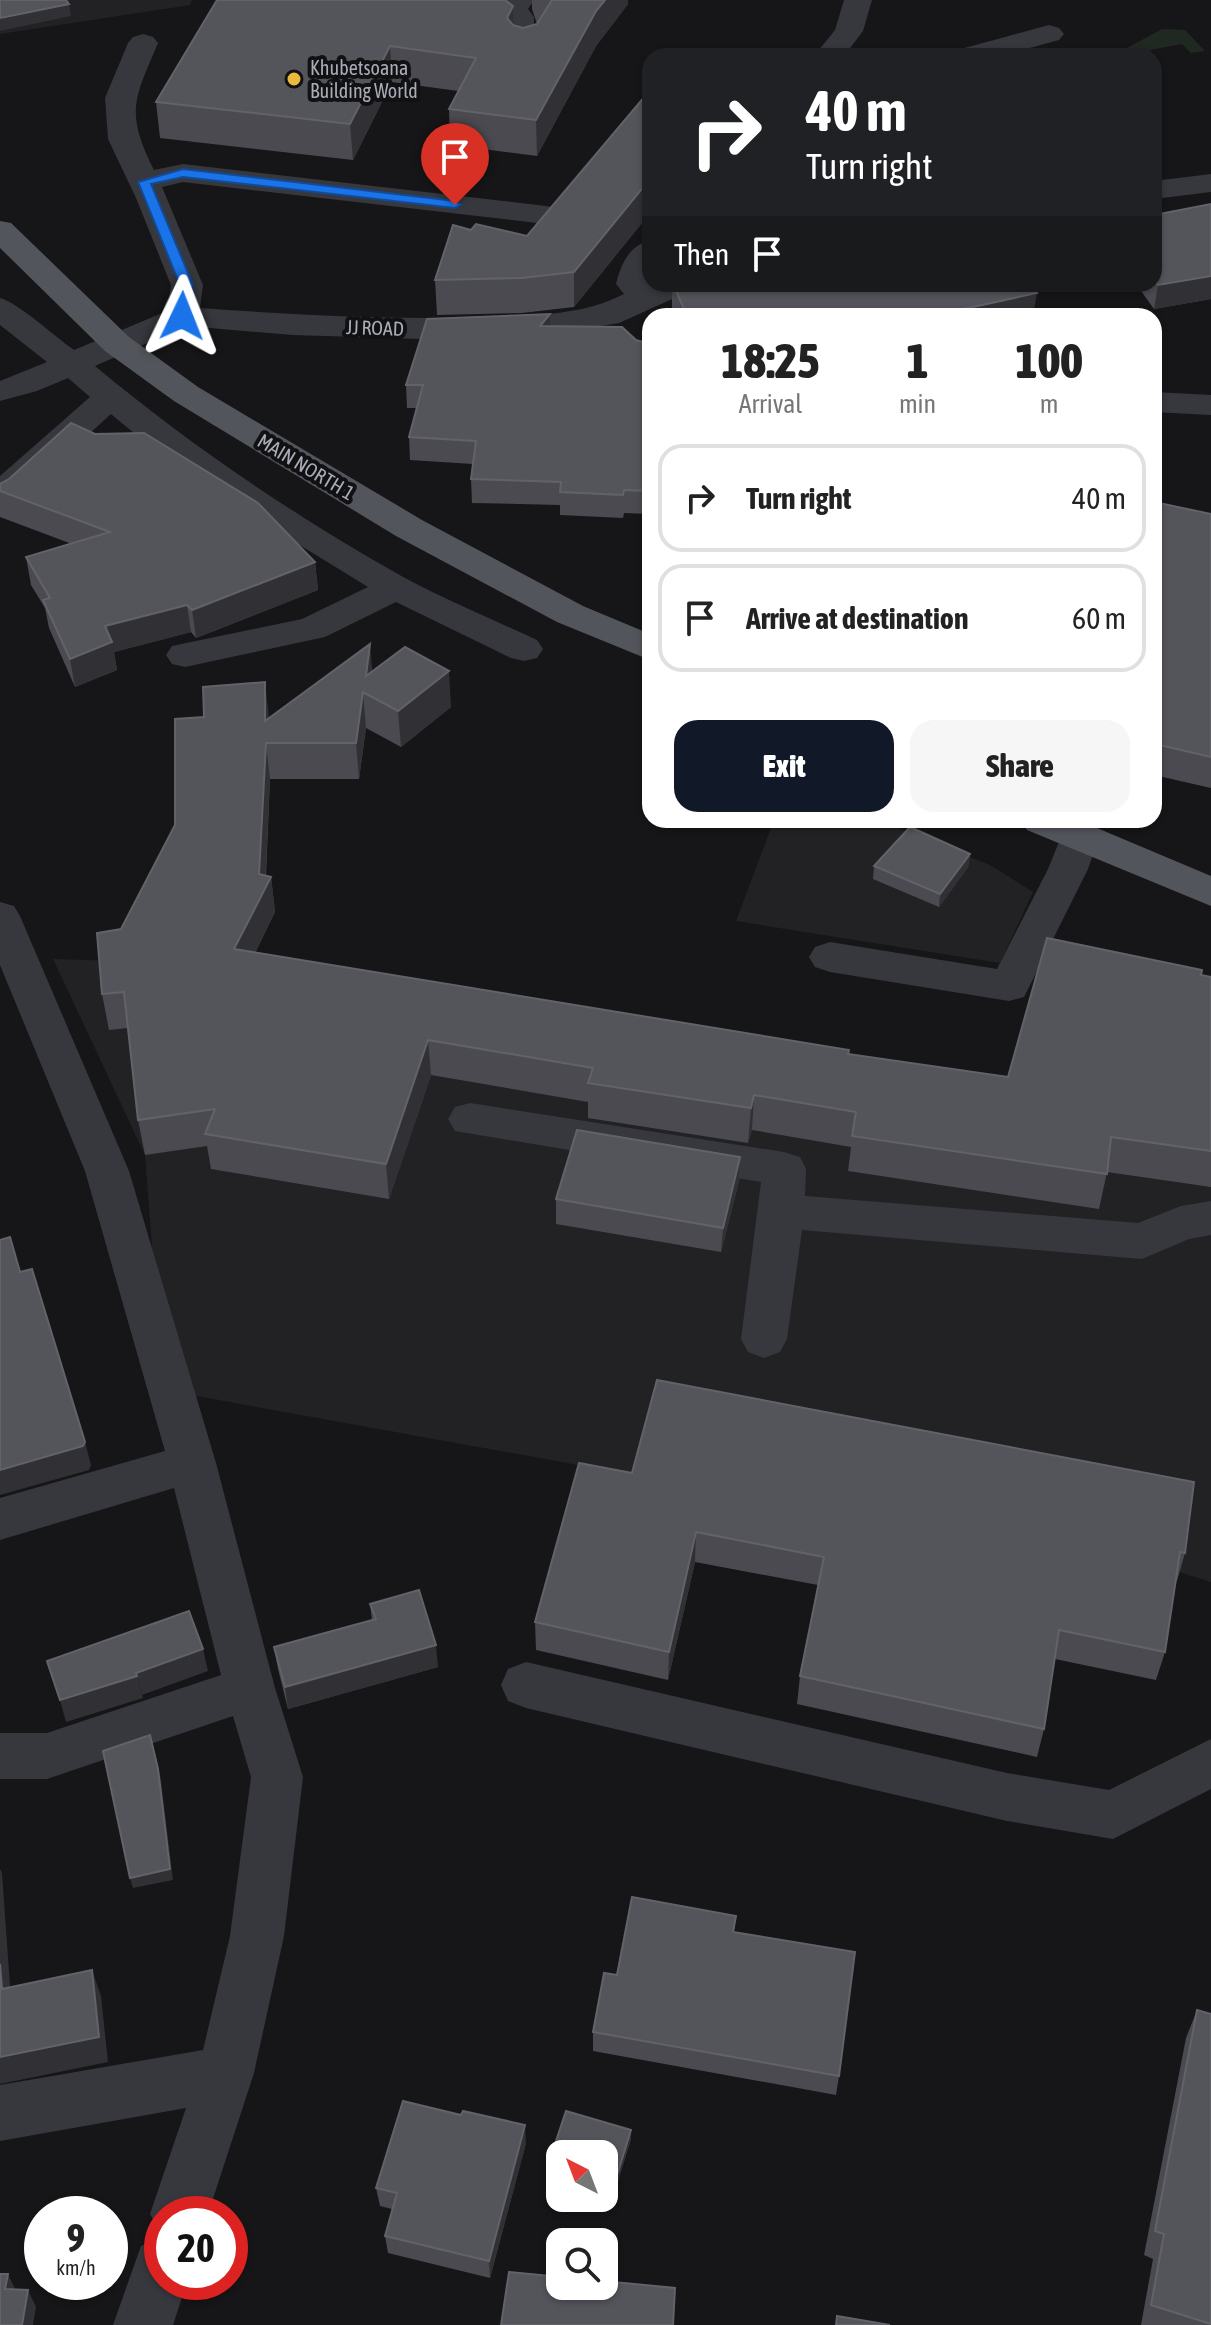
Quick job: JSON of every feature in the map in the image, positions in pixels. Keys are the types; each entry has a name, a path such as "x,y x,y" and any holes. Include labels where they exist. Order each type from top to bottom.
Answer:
{"main road":[{"name":"MAIN NORTH 1","path":"0,230 117,344 186,394 409,528 570,614 642,645"},
{"path":"1059,828 1211,892"}],"street":[{"path":"520,0 512,10 520,17 519,30 535,36 525,52"},
{"path":"835,48 849,31 858,0"},
{"path":"997,48 1049,34"},
{"path":"143,43 120,98 123,139 187,285 182,316"},
{"path":"144,182 183,173 546,215"},
{"path":"1162,189 1210,185"},
{"path":"642,259 637,265 632,284 644,297"},
{"name":"JJ ROAD","path":"0,391 72,364 182,316 293,325 422,329 551,324 618,326 644,297 657,292"},
{"path":"0,308 155,434 275,514 394,587 524,649"},
{"path":"0,496 43,454 109,398"},
{"path":"1162,402 1211,405"},
{"path":"185,655 312,629 372,601 394,587"},
{"path":"830,957 1009,986 1068,869 1079,837"},
{"path":"0,916 107,1171 192,1463 250,1688 277,1777 257,1936 226,2073 185,2196"},
{"path":"470,1119 784,1169 782,1211 764,1339"},
{"path":"782,1211 1142,1241 1181,1223 1211,1218"},
{"path":"0,1519 192,1463"},
{"path":"526,1685 1007,1797 1113,1815 1211,1763"},
{"path":"0,1756 47,1756 250,1688"},
{"path":"0,2113 226,2073"},
{"path":"143,2325 151,2300"}],"shaded area":[{"path":"0,0 192,0 190,5 0,34"},
{"path":"1162,29 1185,30 1205,51 1191,53 1182,44 1161,48 1127,48"},
{"path":"771,828 898,828 990,865 1033,892 1000,963 736,921"},
{"path":"53,959 120,961 1211,1137 1211,1582 1179,1572 1177,1581 639,1476 191,1395 153,1260 145,1155"}],"building":[{"path":"0,0 66,0 69,4 0,18"},
{"path":"217,0 505,0 513,6 507,18 513,25 523,28 537,24 552,0 605,0 536,120 449,109 476,58 390,46 350,124 156,102"},
{"path":"642,100 642,189 574,272 521,278 435,280 453,225 471,230 476,224 527,236"},
{"path":"1211,204 1211,276 1162,284 1162,213"},
{"path":"676,292 1037,293 967,308 684,308"},
{"path":"550,314 540,326 622,327 642,342 642,491 624,490 623,495 560,492 561,482 471,479 476,441 409,437 423,385 406,385 427,319"},
{"path":"71,423 95,434 144,433 258,503 315,562 192,610 187,605 105,626 112,642 70,659 43,600 50,598 26,557 110,532 0,491 0,484"},
{"path":"1162,504 1211,514 1211,757 1162,746"},
{"path":"370,644 366,676 405,647 449,671 398,711 363,692 356,743 266,743 259,874 271,877 234,949 849,1050 848,1054 1008,1077 1047,938 1202,970 1201,975 1211,977 1211,1151 1111,1137 1107,1174 852,1136 856,1112 754,1095 751,1108 588,1083 593,1068 428,1040 386,1164 205,1134 215,1109 138,1120 124,992 102,994 97,933 121,929 175,825 175,719 204,717 203,687 265,682 265,721"},
{"path":"909,828 970,854 940,894 874,866"},
{"path":"577,1130 740,1157 723,1228 556,1199"},
{"path":"10,1237 20,1272 32,1269 85,1442 83,1446 0,1470 0,1240"},
{"path":"657,1380 1194,1482 1185,1553 1180,1552 1165,1652 1059,1630 1044,1729 800,1676 824,1557 696,1532 669,1652 535,1622 579,1463 632,1473"},
{"path":"419,1590 436,1645 285,1687 274,1647 376,1619 370,1604"},
{"path":"189,1611 203,1649 136,1673 137,1676 60,1700 47,1661"},
{"path":"150,1735 158,1769 170,1869 130,1878 103,1751"},
{"path":"632,1897 736,1916 733,1932 855,1952 839,2076 593,2032 604,1973 617,1975"},
{"path":"0,1964 2,1989 92,1970 99,2037 0,2057"},
{"path":"1197,2010 1211,2014 1211,2324 1151,2305 1164,2234 1155,2231"},
{"path":"403,2101 461,2115 463,2111 525,2125 489,2261 385,2236 397,2193 376,2188"},
{"path":"566,2111 631,2130 618,2172 618,2140 556,2140"},
{"path":"509,2272 546,2276 546,2300 618,2300 618,2282 675,2288 673,2325 501,2325"},
{"path":"0,2274 8,2274 5,2289 24,2290 26,2300 22,2325 0,2325"},
{"path":"837,2316 890,2325 836,2325"}],"place":[{"name":"Khubetsoana Building World","path":"294,79"}],"route":[{"path":"182,316 187,285 144,182 183,173 455,205"}]}
